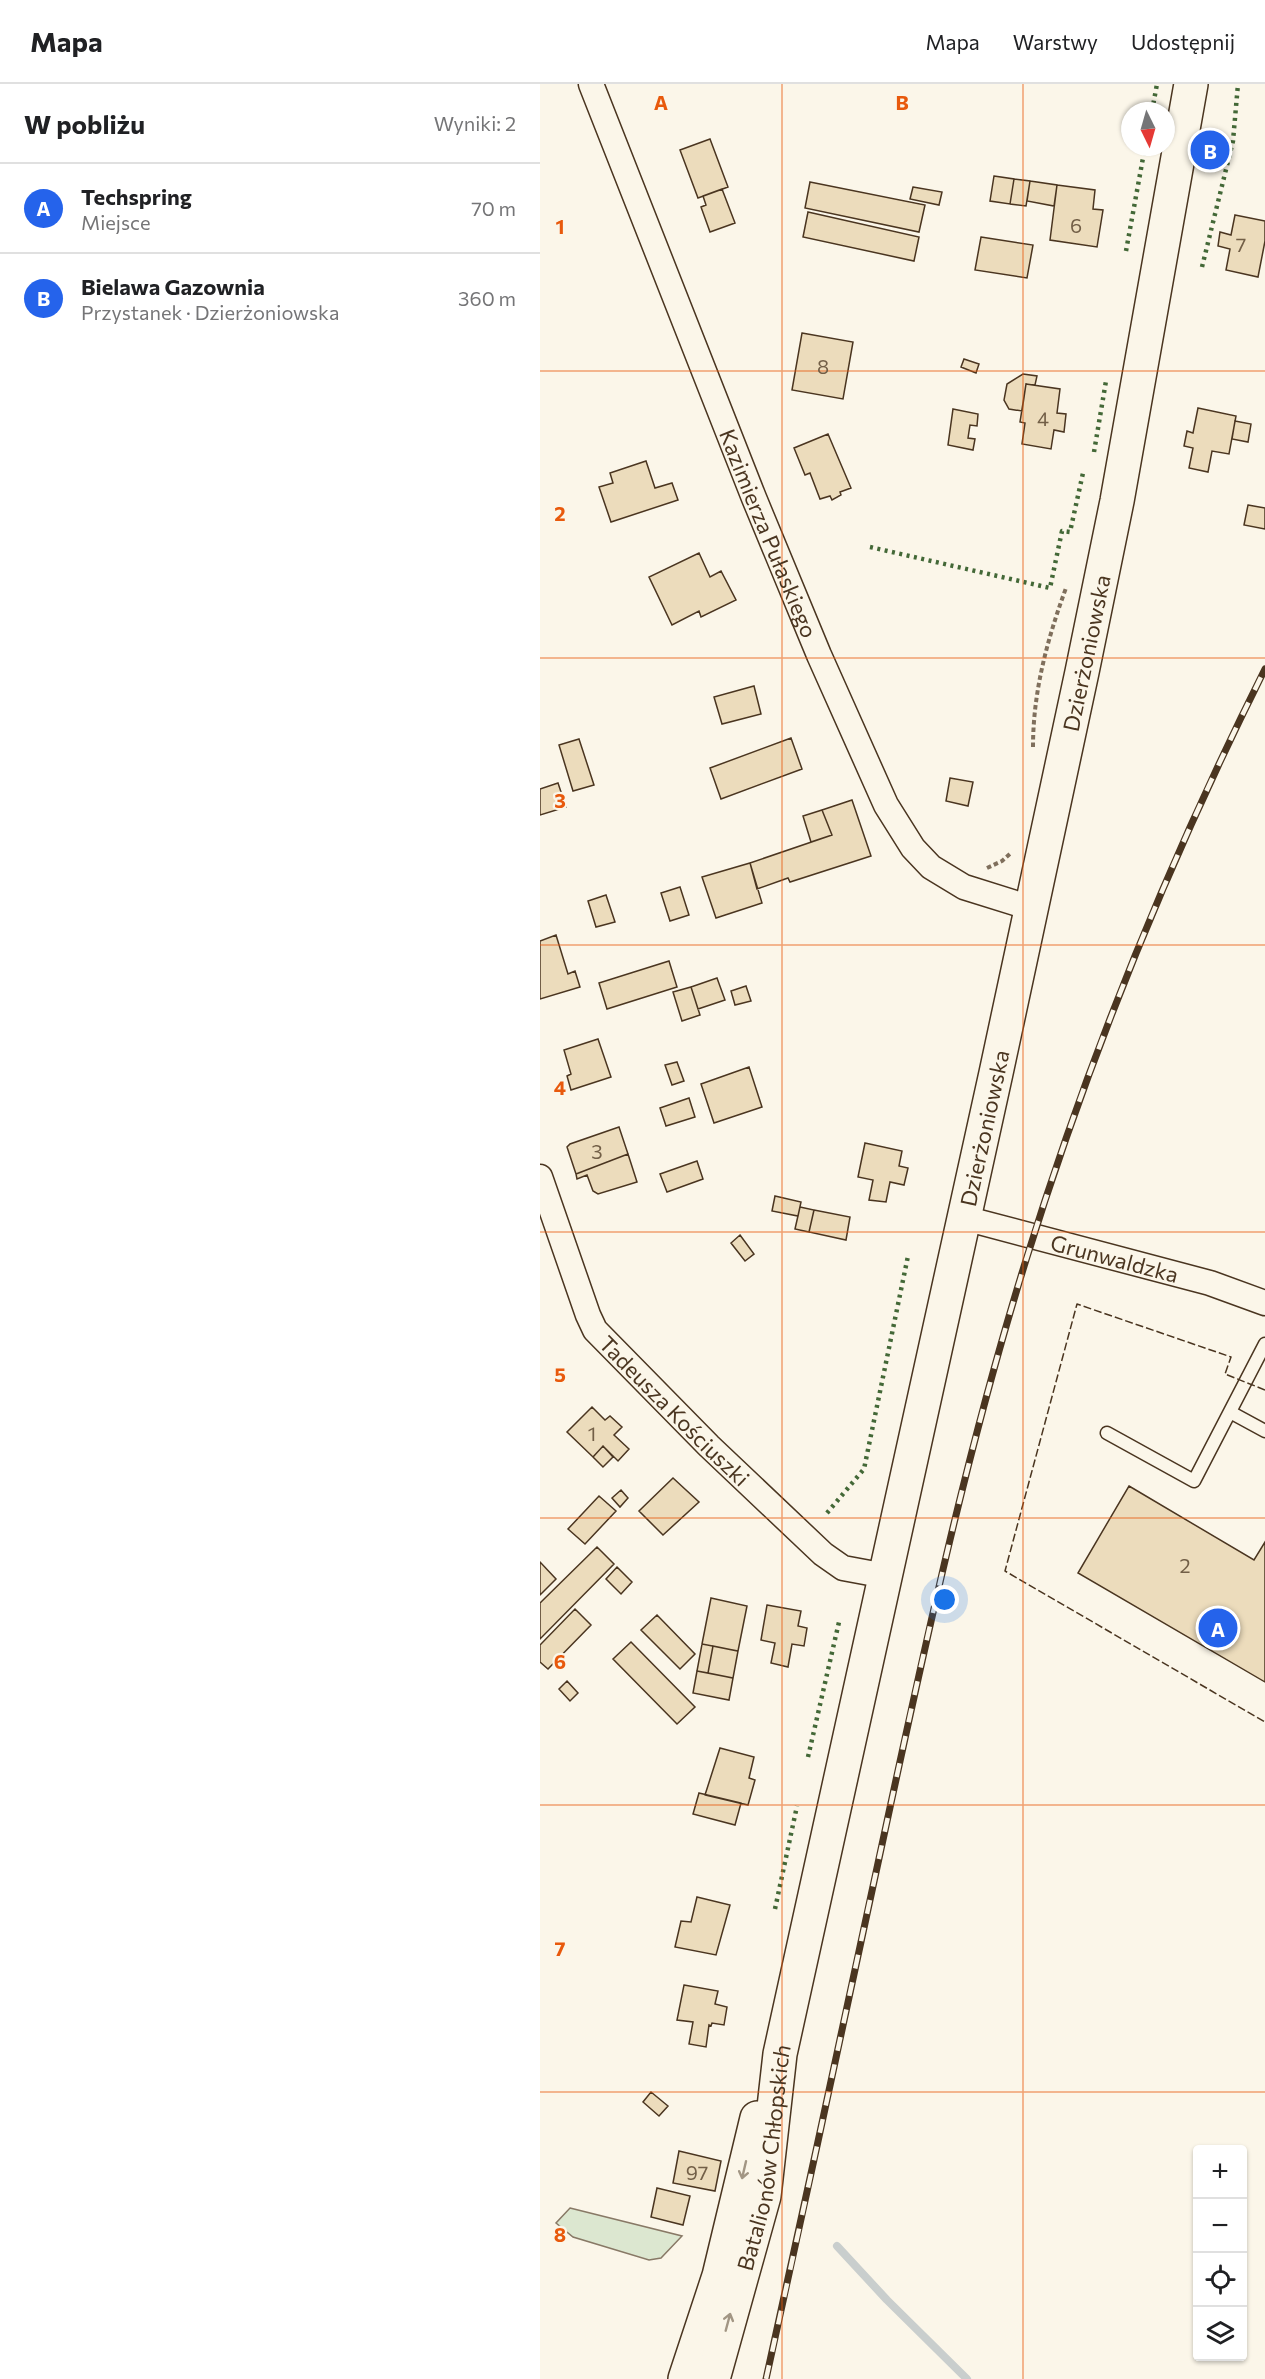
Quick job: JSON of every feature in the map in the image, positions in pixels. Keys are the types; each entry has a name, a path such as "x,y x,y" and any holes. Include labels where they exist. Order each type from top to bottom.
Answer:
{"main road":[{"name":"Dzierżoniowska","path":"780,2054 964,1218 1117,501 1191,84"},
{"name":"Batalionów Chłopskich","path":"685,2379 719,2276 756,2120 780,2054"},
{"name":"Batalionów Chłopskich","path":"713,2379 764,2196 770,2162 780,2054"}],"street":[{"name":"Kazimierza Pułaskiego","path":"591,84 754,498 819,655 886,805 914,848 931,867 964,886 1031,908"},
{"name":"Tadeusza Kościuszki","path":"540,1177 588,1315 603,1339 823,1554 843,1568 886,1576"},
{"name":"Grunwaldzka","path":"964,1218 1210,1283 1265,1303"}],"lane":[{"path":"1107,1433 1194,1481 1265,1344"},
{"path":"1230,1412 1265,1431"}],"green space":[{"path":"570,2208 682,2236 661,2258 649,2260 573,2237 556,2223"}],"building":[{"path":"710,139 728,187 698,198 680,150"},
{"path":"994,176 1014,179 1010,204 990,201"},
{"path":"1014,179 1030,181 1026,206 1010,204"},
{"path":"1030,181 1057,185 1054,206 1027,201"},
{"path":"810,182 925,205 919,232 805,208"},
{"path":"1057,185 1095,190 1093,209 1103,210 1097,247 1050,240"},
{"path":"913,187 942,192 939,205 910,199"},
{"path":"722,189 735,223 710,232 701,207 706,205 703,196"},
{"path":"808,212 919,237 914,261 803,237"},
{"path":"1235,215 1265,221 1265,241 1258,277 1226,270 1230,249 1218,246 1220,232 1231,235"},
{"path":"981,237 1033,245 1027,278 975,270"},
{"path":"802,333 853,342 843,399 792,390"},
{"path":"964,359 979,364 976,373 961,367"},
{"path":"1023,374 1037,376 1035,385 1026,384 1022,411 1009,409 1004,400 1007,384"},
{"path":"1026,384 1060,389 1057,413 1066,414 1064,432 1054,430 1051,449 1022,444 1025,423 1020,422"},
{"path":"1198,408 1236,416 1229,454 1212,451 1208,472 1189,468 1193,448 1184,446 1187,431 1193,433"},
{"path":"953,409 978,414 977,426 970,425 968,438 975,439 973,450 948,445"},
{"path":"1235,421 1251,424 1248,442 1232,439"},
{"path":"828,434 851,488 840,492 841,495 832,500 830,496 820,499 810,473 805,475 794,448"},
{"path":"646,461 655,488 672,483 678,500 611,522 599,487 613,483 610,473"},
{"path":"1248,505 1265,508 1265,529 1244,525"},
{"path":"699,553 710,577 721,571 736,600 701,617 699,611 672,625 649,577"},
{"path":"754,686 761,714 722,724 714,697"},
{"path":"791,738 802,769 721,799 710,768"},
{"path":"579,739 594,785 573,791 559,745"},
{"path":"950,778 973,782 968,806 946,801"},
{"path":"558,783 566,807 540,815 540,789"},
{"path":"852,800 871,856 790,882 788,878 757,889 750,863 832,835 822,810"},
{"path":"822,810 832,835 811,842 803,816"},
{"path":"750,863 762,903 716,918 702,877"},
{"path":"680,887 689,915 670,921 661,893"},
{"path":"606,895 615,922 596,927 588,901"},
{"path":"556,935 568,974 575,971 580,987 540,999 540,941"},
{"path":"669,961 677,987 607,1009 599,983"},
{"path":"717,978 725,1000 698,1009 691,987"},
{"path":"746,986 751,1001 735,1005 731,991"},
{"path":"691,987 700,1015 682,1021 673,992"},
{"path":"598,1039 611,1077 571,1090 567,1076 571,1074 564,1050"},
{"path":"677,1062 684,1081 672,1085 665,1065"},
{"path":"749,1067 762,1107 714,1123 701,1084"},
{"path":"689,1098 695,1117 666,1126 660,1108"},
{"path":"619,1127 628,1154 576,1174 567,1147"},
{"path":"865,1143 902,1151 899,1166 908,1168 904,1185 890,1182 886,1202 869,1200 873,1180 858,1177"},
{"path":"628,1154 637,1182 598,1194 593,1191 587,1175 577,1179 576,1174"},
{"path":"697,1161 703,1179 667,1192 660,1174"},
{"path":"775,1196 801,1202 798,1216 772,1211"},
{"path":"800,1207 814,1210 809,1232 795,1229"},
{"path":"814,1210 850,1217 846,1240 809,1232"},
{"path":"740,1235 754,1254 745,1261 731,1243"},
{"path":"592,1407 605,1420 610,1416 622,1427 614,1435 629,1449 618,1461 603,1446 593,1457 567,1432"},
{"path":"603,1446 613,1457 603,1467 593,1457"},
{"path":"673,1478 699,1502 663,1535 639,1511"},
{"path":"1129,1486 1254,1560 1265,1542 1265,1682 1078,1573"},
{"path":"621,1490 628,1498 620,1507 612,1498"},
{"path":"599,1496 616,1511 585,1544 568,1529"},
{"path":"597,1547 614,1564 540,1639 540,1603"},
{"path":"540,1562 556,1579 540,1595"},
{"path":"617,1567 632,1582 621,1594 606,1579"},
{"path":"711,1598 747,1606 738,1651 702,1644"},
{"path":"767,1605 801,1611 798,1626 807,1628 804,1646 792,1644 788,1667 771,1663 775,1643 761,1640"},
{"path":"575,1609 591,1625 548,1669 540,1662 540,1645"},
{"path":"657,1615 695,1654 680,1669 641,1630"},
{"path":"631,1642 695,1707 677,1724 613,1659"},
{"path":"702,1644 713,1646 708,1673 697,1671"},
{"path":"713,1646 738,1651 733,1678 708,1673"},
{"path":"697,1671 733,1678 729,1700 693,1693"},
{"path":"567,1681 578,1693 570,1701 559,1689"},
{"path":"720,1748 754,1757 749,1778 755,1780 748,1805 705,1795"},
{"path":"699,1793 741,1803 735,1825 693,1814"},
{"path":"697,1897 730,1905 716,1955 675,1947 681,1921 691,1922"},
{"path":"684,1985 718,1991 715,2004 727,2007 724,2025 712,2023 711,2026 709,2025 706,2047 689,2044 693,2022 677,2020"},
{"path":"651,2092 668,2106 659,2116 643,2102"},
{"path":"679,2151 721,2161 715,2191 673,2183"},
{"path":"657,2188 690,2196 683,2225 651,2217"}],"waterway":[{"path":"837,2246 887,2300 967,2379"}],"railway":[{"path":"766,2379 933,1612 985,1400 1005,1330 1050,1184 1104,1034 1196,813 1265,669"}],"hedge":[{"path":"1154,102 1157,84"},
{"path":"1202,267 1233,141 1238,84"},
{"path":"1126,251 1143,156"},
{"path":"1094,452 1106,381"},
{"path":"870,547 1050,588 1062,531 1070,532 1083,473"},
{"path":"827,1513 864,1469 908,1256"},
{"path":"808,1757 839,1622"},
{"path":"775,1909 797,1806"}],"fence":[{"path":"1265,1390 1225,1374 1231,1357 1077,1304 1005,1571 1265,1722"}],"place":[{"name":"Bielawa Gazownia","path":"1210,150"},
{"name":"Techspring","path":"1218,1628"}]}
